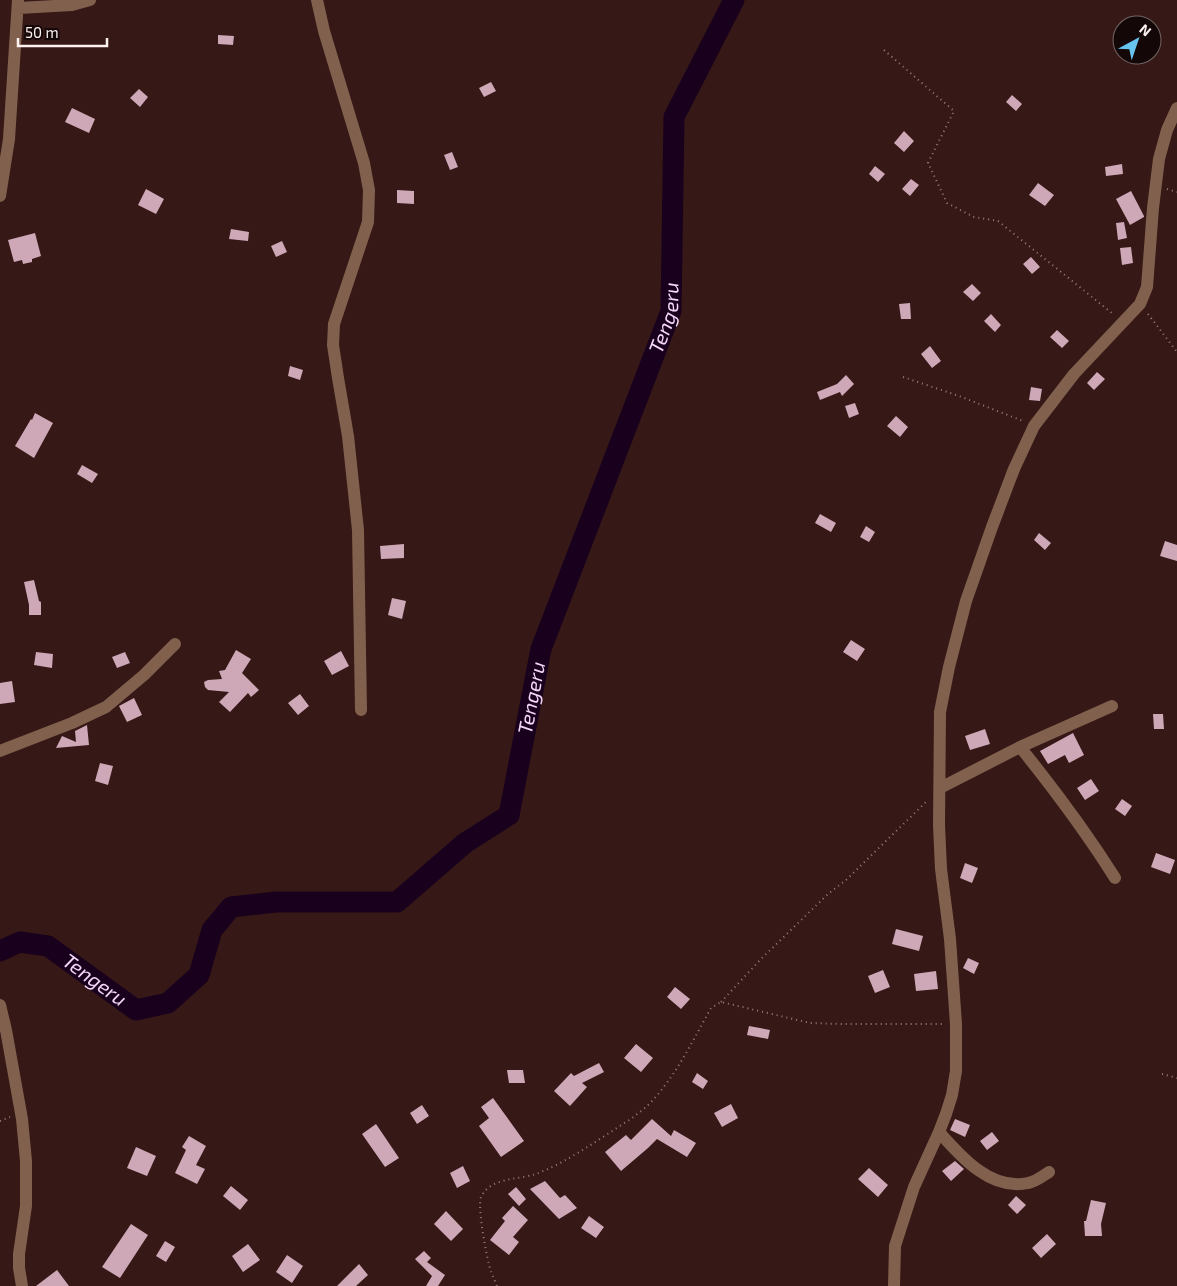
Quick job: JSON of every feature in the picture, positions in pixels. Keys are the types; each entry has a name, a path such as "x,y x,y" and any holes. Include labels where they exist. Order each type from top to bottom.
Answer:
{"street":[{"path":"0,196 9,139 19,4 72,5 90,0"},
{"path":"317,0 324,31 364,163 369,190 368,222 334,324 334,345 348,436 358,530 361,710"},
{"path":"894,1286 895,1246 914,1187 940,1132 952,1094 956,1071 956,1024 950,939 941,869 939,825 940,712 949,667 966,601 992,527 1014,469 1034,426 1074,374 1140,304 1147,287 1159,159 1167,130 1177,108"},
{"path":"0,751 106,708 176,644"},
{"path":"940,788 1020,747 1112,706"},
{"path":"1020,747 1066,805 1115,878"},
{"path":"0,1005 22,1120 26,1161 26,1206 19,1254 22,1286"},
{"path":"940,1132 967,1162 998,1181 1014,1185 1030,1183 1049,1172"}],"path":[{"path":"884,50 954,111 928,162 947,203 974,217 998,221 1122,322"},
{"path":"1140,304 1177,352"},
{"path":"903,377 959,396 1034,426"},
{"path":"497,1286 484,1237 480,1201 483,1194 495,1184 534,1175 561,1163 636,1115 651,1102 666,1085 711,1008 721,1002 761,958 828,894 846,880 940,788"},
{"path":"721,1002 810,1023 956,1024"},
{"path":"1162,1074 1177,1078"}],"building":[{"path":"218,35 234,36 233,45 218,44"},
{"path":"491,82 496,91 484,97 479,88"},
{"path":"139,89 148,97 140,107 130,98"},
{"path":"1012,95 1022,104 1016,111 1006,102"},
{"path":"72,108 95,119 89,133 65,122"},
{"path":"904,131 914,141 904,152 894,143"},
{"path":"452,152 458,167 450,170 444,155"},
{"path":"1122,164 1123,174 1106,176 1105,167"},
{"path":"875,166 885,174 878,182 869,174"},
{"path":"911,179 919,185 910,196 902,189"},
{"path":"1038,183 1054,195 1045,206 1029,195"},
{"path":"146,189 164,199 156,214 138,205"},
{"path":"397,190 414,191 414,204 397,203"},
{"path":"1131,191 1144,217 1130,225 1116,199"},
{"path":"1124,222 1127,238 1118,240 1116,223"},
{"path":"231,229 249,232 248,241 229,239"},
{"path":"35,233 41,256 32,259 32,262 23,264 22,260 14,262 8,240"},
{"path":"282,241 287,252 276,257 271,246"},
{"path":"1131,247 1133,263 1122,265 1120,248"},
{"path":"1031,257 1040,267 1032,274 1023,264"},
{"path":"972,284 981,293 973,301 963,292"},
{"path":"910,303 911,319 901,319 899,304"},
{"path":"991,314 1001,325 995,332 984,321"},
{"path":"1057,330 1069,341 1062,348 1050,337"},
{"path":"930,346 941,361 932,368 921,354"},
{"path":"290,366 303,370 300,380 288,376"},
{"path":"1097,372 1105,379 1094,390 1087,383"},
{"path":"846,375 854,384 842,396 840,392 820,400 817,392 837,384"},
{"path":"1031,387 1042,389 1040,401 1029,400"},
{"path":"855,403 859,414 849,418 845,406"},
{"path":"35,413 53,423 34,458 15,446"},
{"path":"896,416 908,427 900,437 887,426"},
{"path":"82,465 98,474 92,483 77,474"},
{"path":"820,514 836,523 831,532 815,523"},
{"path":"866,526 875,532 869,542 860,537"},
{"path":"1039,533 1051,543 1045,550 1034,540"},
{"path":"1165,541 1177,545 1177,561 1160,556"},
{"path":"404,544 404,558 381,559 380,546"},
{"path":"34,580 39,601 41,602 41,615 29,615 24,582"},
{"path":"392,598 406,601 402,619 388,615"},
{"path":"851,640 865,649 857,661 843,652"},
{"path":"236,650 251,659 242,673 259,690 251,697 248,693 230,712 219,702 229,692 208,690 204,682 222,679 219,671 225,670"},
{"path":"341,651 349,666 332,675 324,661"},
{"path":"36,652 53,654 52,668 34,665"},
{"path":"125,652 130,663 117,668 112,657"},
{"path":"12,681 15,702 0,704 0,683"},
{"path":"300,694 309,706 298,715 288,703"},
{"path":"134,698 142,715 127,722 119,706"},
{"path":"1153,714 1163,714 1164,729 1154,729"},
{"path":"87,725 89,745 56,748 62,736 76,742 75,731"},
{"path":"985,729 990,744 970,750 965,736"},
{"path":"1073,733 1084,755 1069,763 1065,755 1048,764 1040,751"},
{"path":"100,763 113,766 108,785 95,781"},
{"path":"1091,779 1099,791 1085,800 1077,788"},
{"path":"1122,799 1132,806 1125,816 1115,809"},
{"path":"1156,853 1175,860 1170,874 1151,867"},
{"path":"965,863 978,868 972,883 960,878"},
{"path":"896,929 923,936 919,951 892,944"},
{"path":"968,958 979,963 974,974 963,968"},
{"path":"883,970 890,987 875,993 868,976"},
{"path":"936,971 938,989 916,991 914,974"},
{"path":"675,987 690,999 681,1009 667,997"},
{"path":"749,1026 770,1030 768,1039 747,1035"},
{"path":"636,1044 653,1058 641,1072 624,1058"},
{"path":"599,1063 604,1072 582,1083 587,1087 570,1106 554,1091 571,1073 574,1076"},
{"path":"507,1070 523,1070 525,1083 509,1083"},
{"path":"697,1073 708,1081 703,1089 692,1082"},
{"path":"493,1098 524,1141 501,1157 479,1126 489,1118 481,1107"},
{"path":"731,1104 738,1118 722,1127 714,1113"},
{"path":"422,1105 429,1116 417,1124 410,1113"},
{"path":"652,1119 671,1136 674,1130 696,1143 687,1157 657,1139 621,1171 605,1152 626,1135 631,1140"},
{"path":"955,1119 970,1125 965,1137 950,1130"},
{"path":"376,1124 399,1158 385,1167 362,1134"},
{"path":"992,1132 999,1141 987,1150 980,1141"},
{"path":"189,1136 206,1146 196,1165 205,1169 197,1184 175,1173 186,1150 182,1147"},
{"path":"136,1147 156,1156 147,1176 127,1168"},
{"path":"955,1161 964,1169 951,1181 942,1171"},
{"path":"463,1166 470,1181 457,1188 450,1173"},
{"path":"869,1168 888,1185 878,1197 858,1179"},
{"path":"545,1181 560,1198 565,1195 577,1208 559,1219 530,1189"},
{"path":"231,1186 248,1200 240,1210 223,1196"},
{"path":"516,1187 526,1199 519,1206 508,1194"},
{"path":"1016,1196 1026,1205 1017,1214 1008,1205"},
{"path":"1091,1200 1106,1203 1101,1224 1102,1236 1085,1236 1084,1221 1086,1221"},
{"path":"513,1206 528,1220 513,1237 519,1242 509,1255 490,1240 505,1221 502,1218"},
{"path":"446,1211 463,1229 451,1241 434,1224"},
{"path":"589,1216 604,1227 596,1238 581,1228"},
{"path":"131,1224 148,1235 120,1278 102,1267"},
{"path":"1047,1234 1056,1244 1041,1258 1032,1248"},
{"path":"165,1241 175,1247 166,1262 156,1256"},
{"path":"248,1244 260,1260 243,1272 232,1256"},
{"path":"424,1251 431,1258 427,1262 445,1275 438,1286 426,1286 432,1276 415,1259"},
{"path":"287,1255 303,1266 292,1283 276,1272"},
{"path":"359,1264 368,1275 356,1286 337,1286"},
{"path":"57,1270 69,1286 36,1286"}],"waterway":[{"name":"Tengeru","path":"0,951 20,942 48,946 136,1010 168,1003 199,975 212,930 231,907 276,902 397,902 465,843 509,815 541,649 671,311 674,117 734,0"}]}
